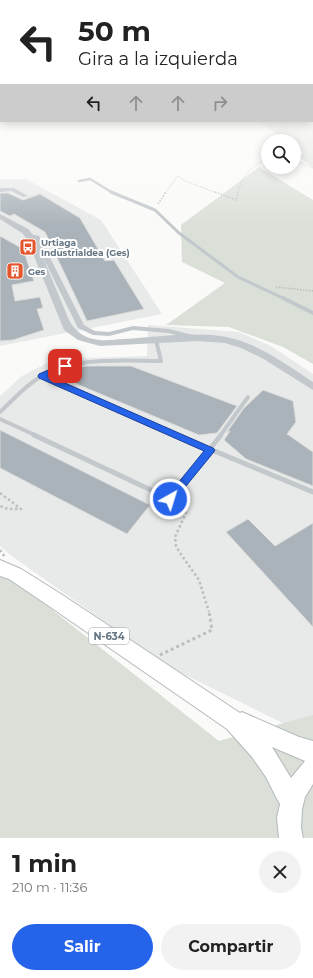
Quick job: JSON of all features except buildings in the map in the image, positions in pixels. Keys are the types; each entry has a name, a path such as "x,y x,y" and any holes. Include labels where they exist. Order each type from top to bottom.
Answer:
{"highway":[{"name":"N-634","path":"0,568 15,574 215,709"},
{"path":"215,709 255,730 298,748 313,752"},
{"path":"215,709 234,722 251,737 267,757 280,779 291,804"},
{"path":"291,838 289,818 291,804 296,788 304,776 313,768"}],"street":[{"path":"0,190 12,189 25,196"},
{"path":"0,216 25,231 30,238 69,330 81,338 100,343 197,338 213,338 234,342 253,350 283,367 313,387"},
{"path":"30,238 36,236 81,326 93,332 109,334 133,328 169,331 197,338"}],"lane":[{"path":"79,180 90,179 116,195 155,210 179,233 238,277 313,313"},
{"path":"0,412 42,376 57,368 73,364 161,361 156,340"},
{"path":"42,376 210,450 313,492"},
{"path":"0,419 170,499 210,450 248,397"}],"path":[{"path":"155,210 175,178 178,176 236,200 238,198 238,189 245,175 253,166 261,161"},
{"path":"301,163 313,168"},
{"path":"275,287 313,291"},
{"path":"0,493 21,509 8,509 0,506"},
{"path":"145,662 212,630 203,588 196,575 176,548 175,536 186,518 187,510 182,502 172,497"}],"shaded area":[{"path":"301,149 313,149 313,168 301,159 303,152"},
{"path":"259,167 261,168 261,174 270,174 313,200 313,364 283,347 229,327 166,325 225,283 182,262 181,225"},
{"path":"0,179 26,179 101,220 162,314 0,346"},
{"path":"148,325 239,332 271,346 313,374 313,735 309,736 167,666 9,554 0,546 0,396 22,376 55,359 147,356"},
{"path":"0,562 41,601 219,741 313,715 313,838 0,838"}],"place":[{"name":"Urtiaga Industrialdea (Ges)","path":"28,247"},
{"name":"Ges","path":"15,271"}],"route":[{"path":"65,366 57,368 42,376 210,450 170,499"}]}
